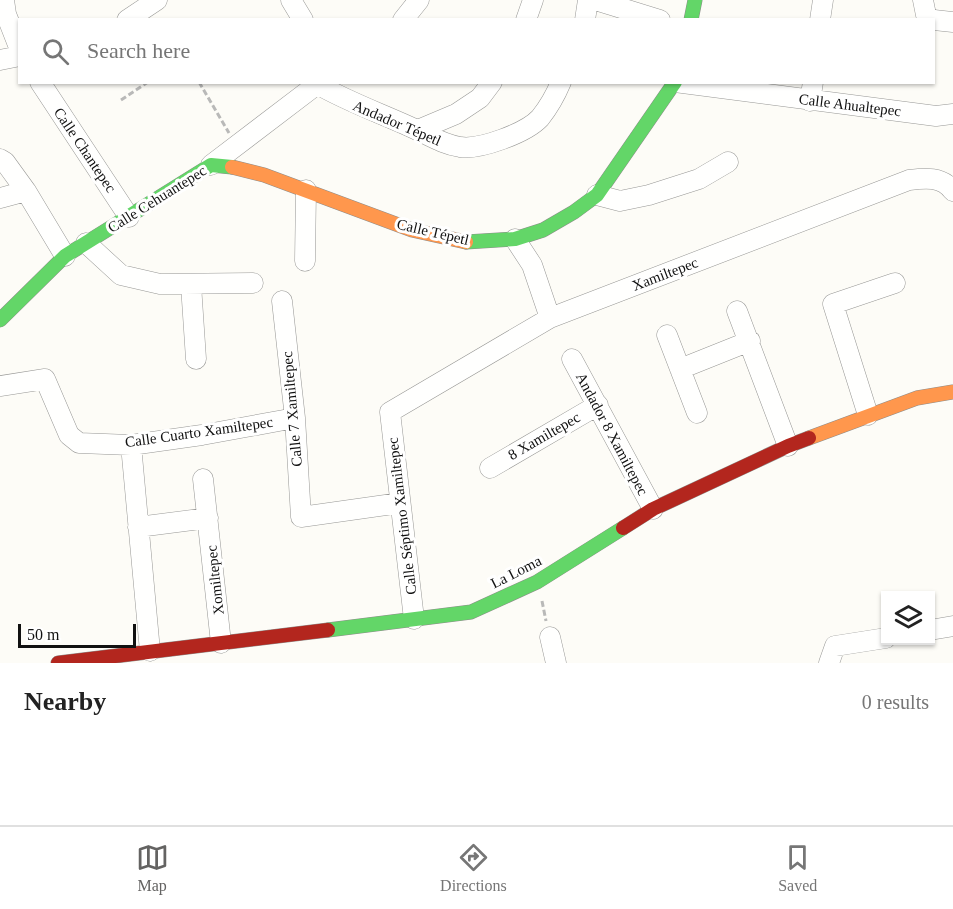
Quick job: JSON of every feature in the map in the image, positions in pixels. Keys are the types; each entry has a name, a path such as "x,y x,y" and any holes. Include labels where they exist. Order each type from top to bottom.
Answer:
{"street":[{"path":"4,0 6,14 18,45"},
{"path":"131,18 157,0"},
{"path":"291,0 302,18"},
{"path":"404,18 418,0"},
{"path":"527,18 533,0"},
{"path":"585,18 588,0"},
{"path":"595,0 654,18"},
{"path":"691,18 695,0"},
{"path":"820,18 823,0"},
{"path":"923,0 926,15 930,18"},
{"path":"935,20 953,22"},
{"path":"0,60 18,56"},
{"name":"Calle Chantepec","path":"41,84 129,217"},
{"name":"Calle Cehuantepec","path":"0,320 65,256 211,165 318,84"},
{"name":"Andador Tépetl","path":"321,84 347,101 418,130 441,143 462,147 484,146 515,133 539,119 560,84"},
{"path":"418,130 456,114 480,98 490,84"},
{"name":"Calle Tépetl","path":"211,165 241,168 412,230 470,243 515,239 543,230 597,195 674,84"},
{"name":"Calle Ahualtepec","path":"702,84 812,92 936,116 953,114"},
{"path":"0,159 5,162 26,191 65,256"},
{"path":"597,195 620,201 649,195 699,178 728,162"},
{"name":"Xamiltepec","path":"390,412 550,318 909,180 932,177 953,191"},
{"path":"304,261 306,190"},
{"path":"0,198 26,191"},
{"path":"515,239 532,265 550,318"},
{"path":"86,243 120,275 160,284 253,283"},
{"path":"868,415 833,304 895,283"},
{"path":"191,285 196,359"},
{"name":"Calle 7 Xamiltepec","path":"282,301 295,418 301,517 400,503"},
{"path":"737,311 788,446"},
{"path":"667,335 697,413"},
{"path":"680,369 750,341"},
{"name":"Andador 8 Xamiltepec","path":"572,359 653,509"},
{"name":"Calle Cuarto Xamiltepec","path":"0,386 45,379 69,435 79,443 131,445 295,418"},
{"name":"La Loma","path":"58,663 471,612 537,582 653,509 788,446 917,398 953,392"},
{"name":"8 Xamiltepec","path":"490,468 598,405"},
{"name":"Calle Séptimo Xamiltepec","path":"390,412 414,619"},
{"path":"131,445 150,651"},
{"name":"Xomiltepec","path":"203,479 221,643"},
{"path":"138,527 208,518"},
{"path":"935,629 953,626"},
{"path":"550,637 556,663"},
{"path":"829,663 835,646 881,639"}],"path":[{"path":"121,100 145,84"},
{"path":"200,84 236,145"},
{"path":"537,582 550,637"}],"traffic: fast":[{"path":"691,18 695,0"},
{"path":"466,242 515,239 543,230 597,195 674,84"},
{"path":"0,320 65,256 211,165 232,167"},
{"path":"328,630 471,612 537,582 623,528"}],"traffic: slow":[{"path":"232,167 264,175 412,230 466,242"},
{"path":"809,438 917,398 953,392"}],"traffic: jam":[{"path":"623,528 653,509 809,438"},
{"path":"58,663 328,630"}]}
